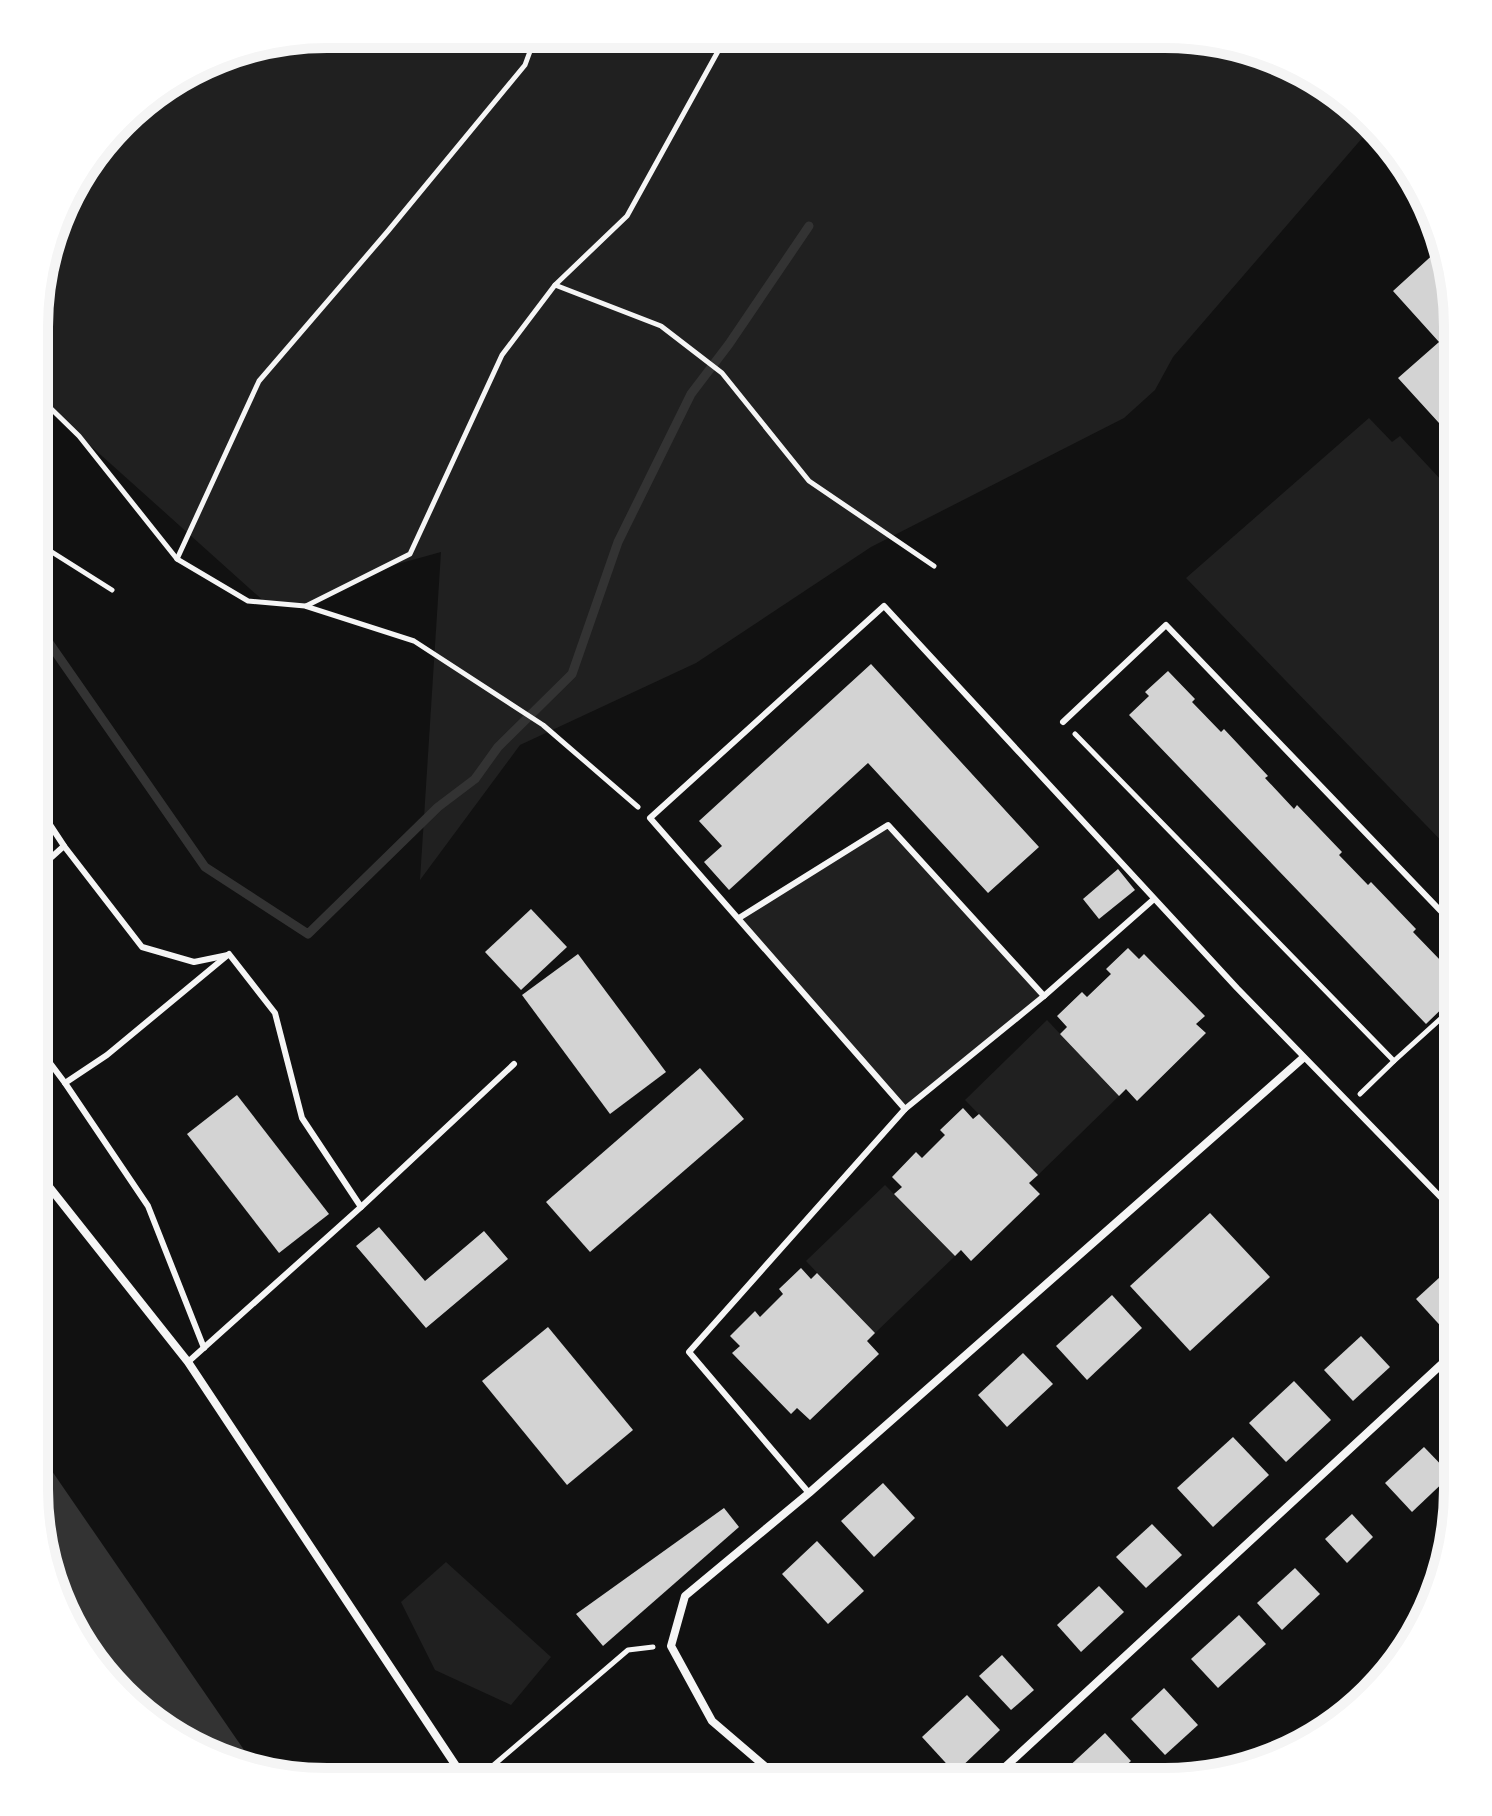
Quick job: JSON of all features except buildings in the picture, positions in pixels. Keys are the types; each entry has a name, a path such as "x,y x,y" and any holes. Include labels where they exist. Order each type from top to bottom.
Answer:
{"street":[{"path":"766,1767 712,1721 671,1646 685,1596 809,1493 1303,1058"},
{"path":"48,1185 188,1362 457,1767"},
{"path":"1005,1767 1443,1363"}],"lane":[{"path":"905,1109 650,818 884,606 1303,1058 1443,1200"},
{"path":"1063,722 1166,625 1444,914"},
{"path":"48,822 142,947 194,962 229,954"},
{"path":"739,918 888,825 1044,996"},
{"path":"48,860 64,846"},
{"path":"809,1493 689,1352 905,1109 1044,996 1154,899"},
{"path":"65,1083 107,1055 229,954"},
{"path":"229,954 275,1013 302,1118 361,1207"},
{"path":"48,1060 148,1206 204,1348"},
{"path":"188,1362 514,1064"}],"path":[{"path":"177,559 259,381 525,65 531,49"},
{"path":"305,606 410,554 502,355 555,285 627,216 720,49"},
{"path":"555,285 661,326 705,358 722,373 809,481 934,566"},
{"path":"48,406 79,436 177,559 248,601 305,606 414,641 543,725 650,818"},
{"path":"48,550 112,590"},
{"path":"1063,722 1394,1061"},
{"path":"1350,1104 1443,1016"},
{"path":"491,1767 628,1650 671,1646"}],"shaded area":[{"path":"309,49 1201,50 1272,69 1304,85 1335,106 1366,134 1173,357 1155,390 1124,418 871,547 696,663 520,745 420,880 441,552 394,565 305,606 267,604 48,408 50,291 63,237 77,204 106,157 143,117 172,95 220,69 273,53"},
{"path":"1369,418 1392,442 1400,436 1444,483 1444,843 1186,578"},
{"path":"888,825 1044,996 905,1109 739,918"},
{"path":"1047,1020 1119,1096 1038,1175 965,1100"},
{"path":"885,1185 955,1256 875,1333 806,1261"},
{"path":"48,1465 248,1756 220,1747 188,1731 157,1710 106,1659 85,1628 69,1596 58,1561 50,1525"},
{"path":"446,1562 551,1657 511,1705 435,1670 401,1602"}],"waterway":[{"path":"48,641 205,867 308,934 438,807 475,779 498,747 572,674 618,542 691,394 809,226"}]}
